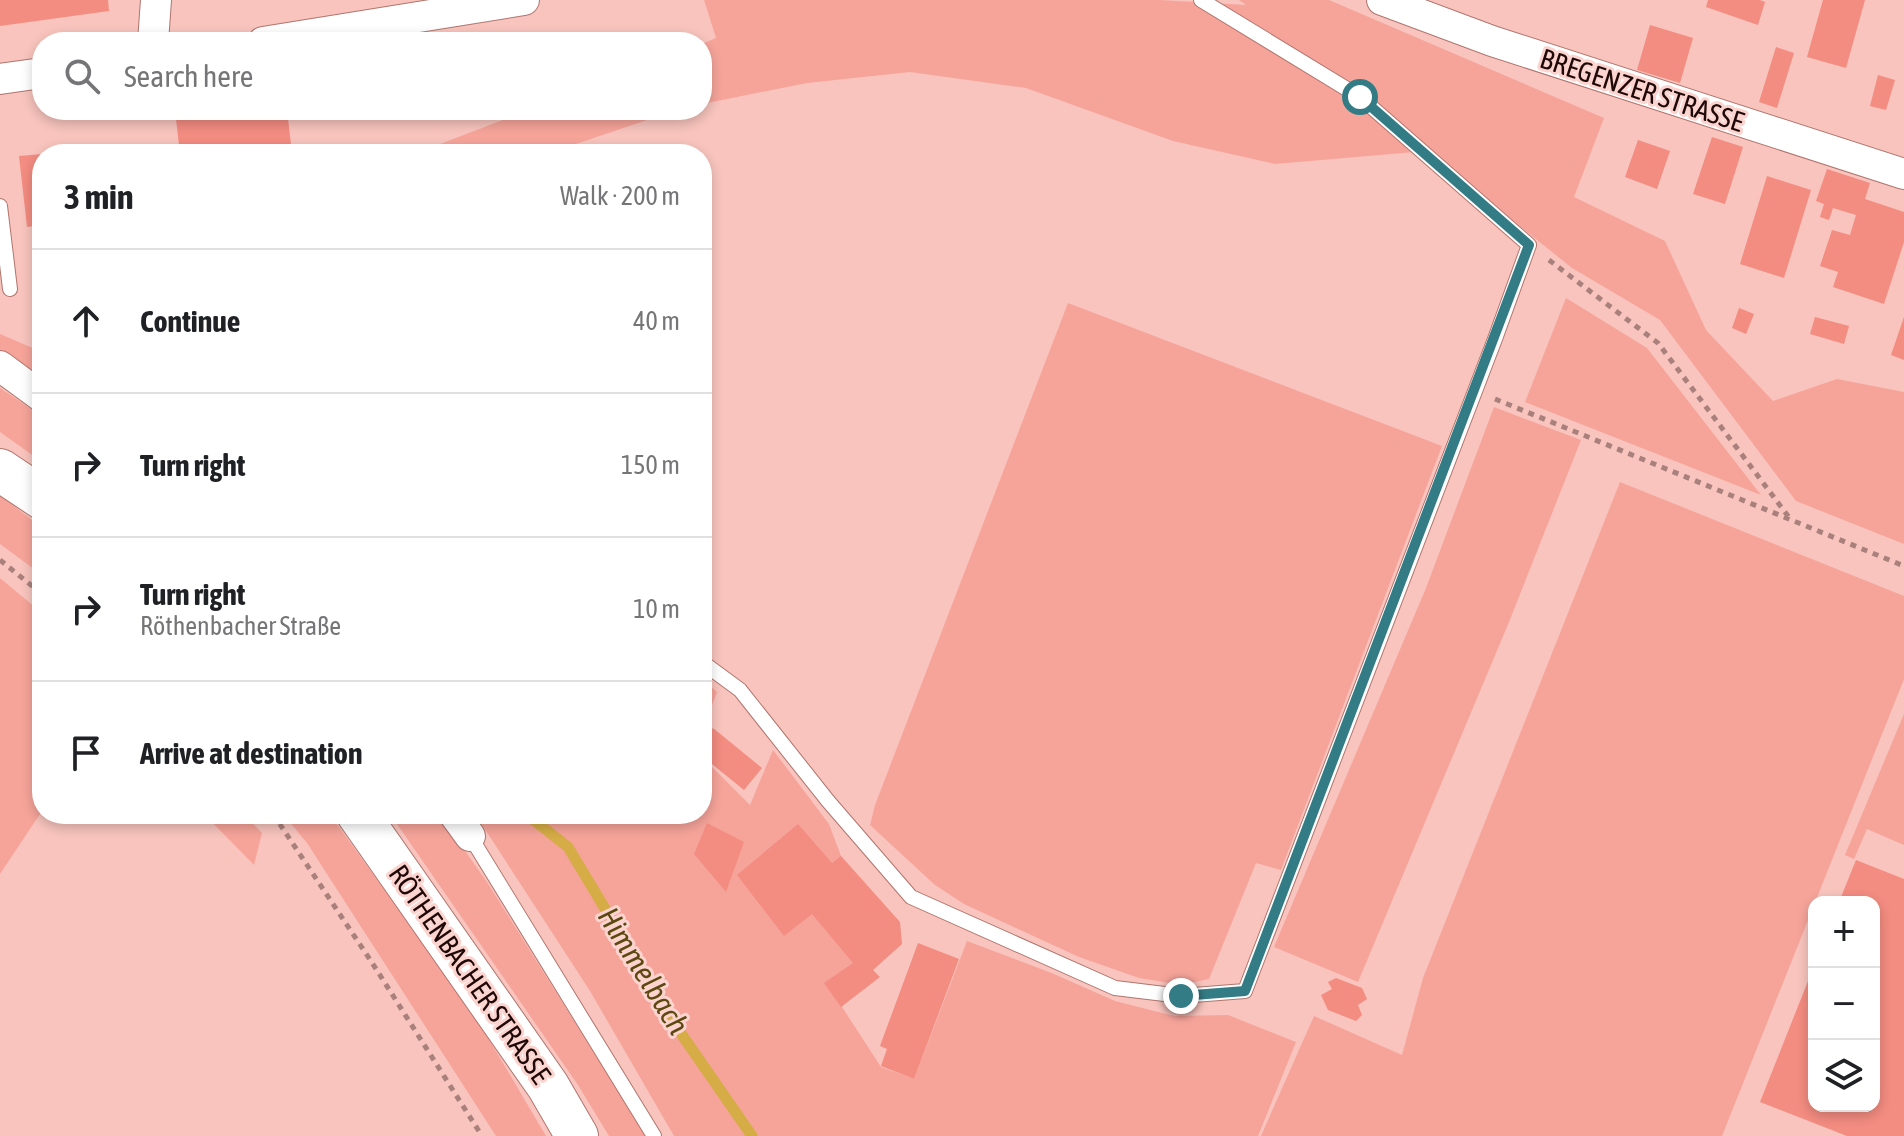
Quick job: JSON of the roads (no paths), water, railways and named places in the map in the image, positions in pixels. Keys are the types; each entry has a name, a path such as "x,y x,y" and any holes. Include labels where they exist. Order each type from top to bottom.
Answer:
{"main road":[{"path":"0,470 32,491"},
{"name":"RÖTHENBACHER STRASSE","path":"365,824 548,1086 577,1136"}],"street":[{"path":"154,32 156,0"},
{"path":"325,32 524,0"},
{"name":"BREGENZER STRASSE","path":"1382,0 1507,46 1904,174"},
{"path":"0,79 32,74"},
{"path":"0,366 32,390"}],"lane":[{"path":"712,669 740,690 828,801 911,897 1115,988 1181,996 1245,991 1529,245 1360,97 1201,0"},
{"path":"0,206 10,289"},
{"path":"462,825 654,1136"}],"waterway":[{"name":"Himmelbach","path":"539,824 568,847 673,1022 752,1136"}]}
